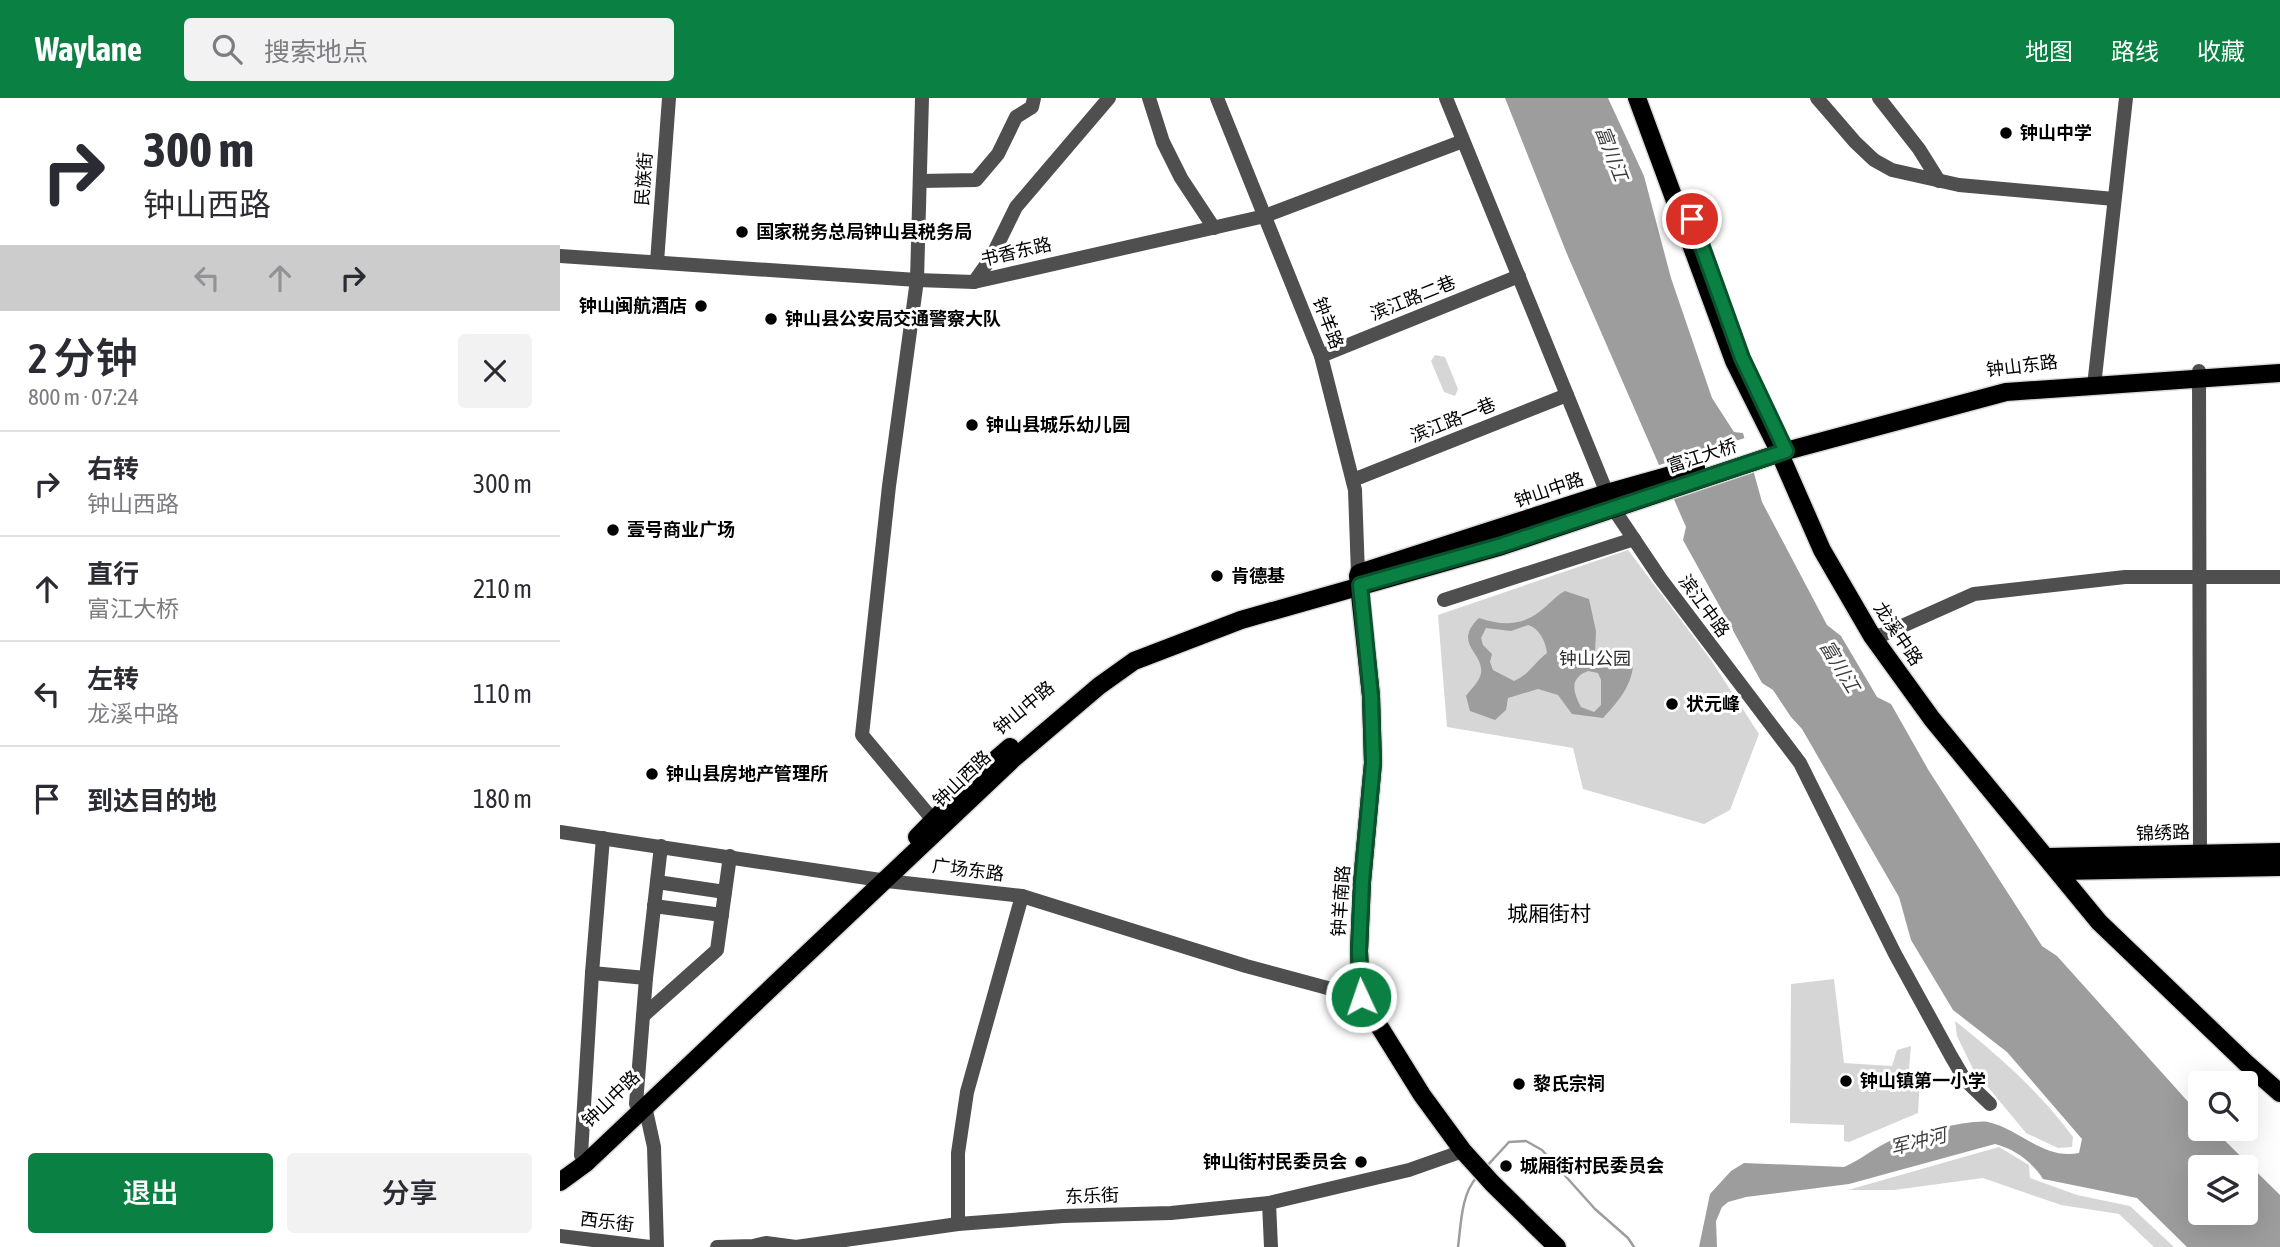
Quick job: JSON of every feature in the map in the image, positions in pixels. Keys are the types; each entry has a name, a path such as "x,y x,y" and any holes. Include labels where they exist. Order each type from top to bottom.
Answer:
{"main road":[{"name":"龙溪中路","path":"1637,98 1734,361 1781,448"},
{"name":"龙溪中路","path":"1647,98 1742,358 1822,550 1877,636 1932,719 2058,864 2126,937 2280,1081"},
{"name":"钟山东路","path":"1781,448 2004,387 2199,374 2280,364"},
{"name":"钟山东路","path":"2199,374 2280,373"},
{"name":"富江大桥","path":"1639,491 1781,448"},
{"name":"钟山中路","path":"1610,500 1639,491"},
{"name":"钟山西路","path":"560,1182 1013,759 1099,686 1134,661 1359,579 1502,545 1610,500"},
{"name":"钟山中路","path":"883,880 933,820 992,762 1092,678 1127,653 1204,622 1359,579"},
{"name":"钟羊南路","path":"1359,579 1371,696 1373,763 1361,902 1361,997 1422,1095 1469,1157 1558,1247"},
{"name":"锦绣路","path":"2058,864 2200,860 2280,852"},
{"name":"锦绣路","path":"2200,860 2280,867"},
{"name":"龙溪中路","path":"2058,864 2099,922 2139,963 2280,1093"},
{"name":"钟山中路","path":"560,1170 584,1159"}],"street":[{"name":"民族街","path":"657,262 669,98"},
{"path":"922,98 917,280 889,486 862,735 933,820"},
{"path":"920,181 976,180 998,154 1016,117 1032,107 1034,98"},
{"path":"974,282 991,258 1016,207 1109,98"},
{"path":"1149,98 1169,154 1181,178 1214,228"},
{"name":"滨江中路","path":"1446,98 1610,500 1702,636 1800,763 1895,954 1939,1034 1965,1080 1990,1104"},
{"path":"1816,98 1874,160 1892,170 1959,185 2114,199"},
{"path":"1879,98 1940,181"},
{"path":"2094,382 2126,98"},
{"name":"钟羊路","path":"1223,100 1265,216 1321,356 1355,490 1359,579"},
{"name":"书香东路","path":"560,256 974,282 1265,216 1464,141"},
{"name":"滨江路二巷","path":"1321,356 1518,276"},
{"path":"2199,374 2200,860"},
{"name":"滨江路一巷","path":"1353,480 1567,395"},
{"path":"1444,600 1634,539"},
{"path":"1877,636 1974,594 2126,577 2280,577"},
{"name":"广场东路","path":"560,832 883,880 1022,896 1246,966 1361,997"},
{"path":"584,1159 592,973 603,838"},
{"path":"657,1247 654,1147 640,1105 646,978 661,846"},
{"path":"643,1016 717,950 730,856"},
{"path":"657,882 725,892"},
{"path":"958,1224 958,1153 967,1092 1022,896"},
{"path":"654,906 722,915"},
{"path":"592,973 646,978"},
{"name":"东乐街","path":"717,1247 753,1247 766,1243 796,1247 958,1224 1063,1216 1171,1213 1269,1203 1469,1157"},
{"path":"1269,1203 1271,1247"},
{"name":"西乐街","path":"560,1236 650,1247"}],"green space":[{"path":"1435,355 1445,357 1458,389 1455,396 1444,392 1431,361"},
{"name":"钟山公园","path":"1628,550 1711,660 1759,734 1730,810 1704,824 1583,789 1573,748 1447,727 1438,615"},
{"path":"1834,979 1844,1063 1892,1066 1897,1050 1911,1046 1909,1069 1920,1078 1918,1113 1849,1142 1844,1141 1844,1125 1790,1123 1791,984"},
{"path":"1955,1021 2003,1061 2047,1105 2073,1137 2072,1147 2058,1148 2026,1133 1973,1069 1957,1036"},
{"path":"1999,1147 2029,1165 2030,1178 2077,1195 2130,1206 2174,1247 2154,1247 2119,1214 2061,1205 1983,1178 1894,1190 1848,1190"}],"water":[{"name":"富川江","path":"1505,98 1608,98 1644,176 1671,278 1712,398 1734,432 1743,433 1762,502 1827,625 1841,636 1877,697 1891,704 1929,771 2042,946 2057,956 2188,1102 2188,1141 2225,1141 2239,1155 2188,1155 2188,1225 2258,1225 2258,1173 2280,1195 2280,1247 2187,1247 2137,1198 2043,1179 2022,1157 1995,1144 1849,1184 1746,1197 1728,1202 1722,1207 1716,1221 1717,1247 1699,1247 1710,1194 1731,1171 1744,1163 1844,1167 1900,1137 1980,1122 2000,1126 2043,1148 2066,1154 2079,1153 2082,1139 2007,1052 1953,1010 1911,940 1899,897 1802,729 1773,690 1762,683 1683,540 1686,527 1567,254"},
{"path":"1565,591 1589,599 1596,631 1595,653 1598,665 1633,666 1626,688 1618,700 1603,718 1572,714 1558,695 1538,689 1508,698 1506,710 1495,720 1470,711 1466,696 1481,673 1481,666 1469,641 1471,627 1479,618 1502,623 1532,617","holes":["1528,625 1541,636 1547,653 1524,676 1514,681 1493,670 1490,662 1492,654 1483,645 1481,638 1486,628 1511,631","1588,671 1598,673 1601,680 1601,705 1594,712 1581,707 1574,686 1578,677"]}],"pier":[{"path":"1748,437 1757,470 1670,497 1656,466"}],"waterway":[{"name":"军冲河","path":"1486,1167 1509,1142 1526,1141 1542,1150 1595,1209 1628,1238 1634,1247"},
{"name":"军冲河","path":"1458,1247 1465,1201 1477,1177"}],"place":[{"name":"钟山中学","path":"2006,133"},
{"name":"国家税务总局钟山县税务局","path":"742,232"},
{"name":"钟山闽航酒店","path":"701,306"},
{"name":"钟山县公安局交通警察大队","path":"771,319"},
{"name":"钟山县城乐幼儿园","path":"972,425"},
{"name":"壹号商业广场","path":"613,530"},
{"name":"肯德基","path":"1217,576"},
{"name":"状元峰","path":"1672,704"},
{"name":"钟山县房地产管理所","path":"652,774"},
{"name":"钟山镇第一小学","path":"1846,1081"},
{"name":"黎氏宗祠","path":"1519,1084"},
{"name":"钟山街村民委员会","path":"1361,1162"},
{"name":"城厢街村民委员会","path":"1506,1166"}],"district":[{"name":"城厢街村","path":"1549,914"}],"route":[{"path":"1361,997 1359,951 1362,882 1373,763 1371,696 1360,585 1502,545 1786,451 1742,358 1692,219"}]}
